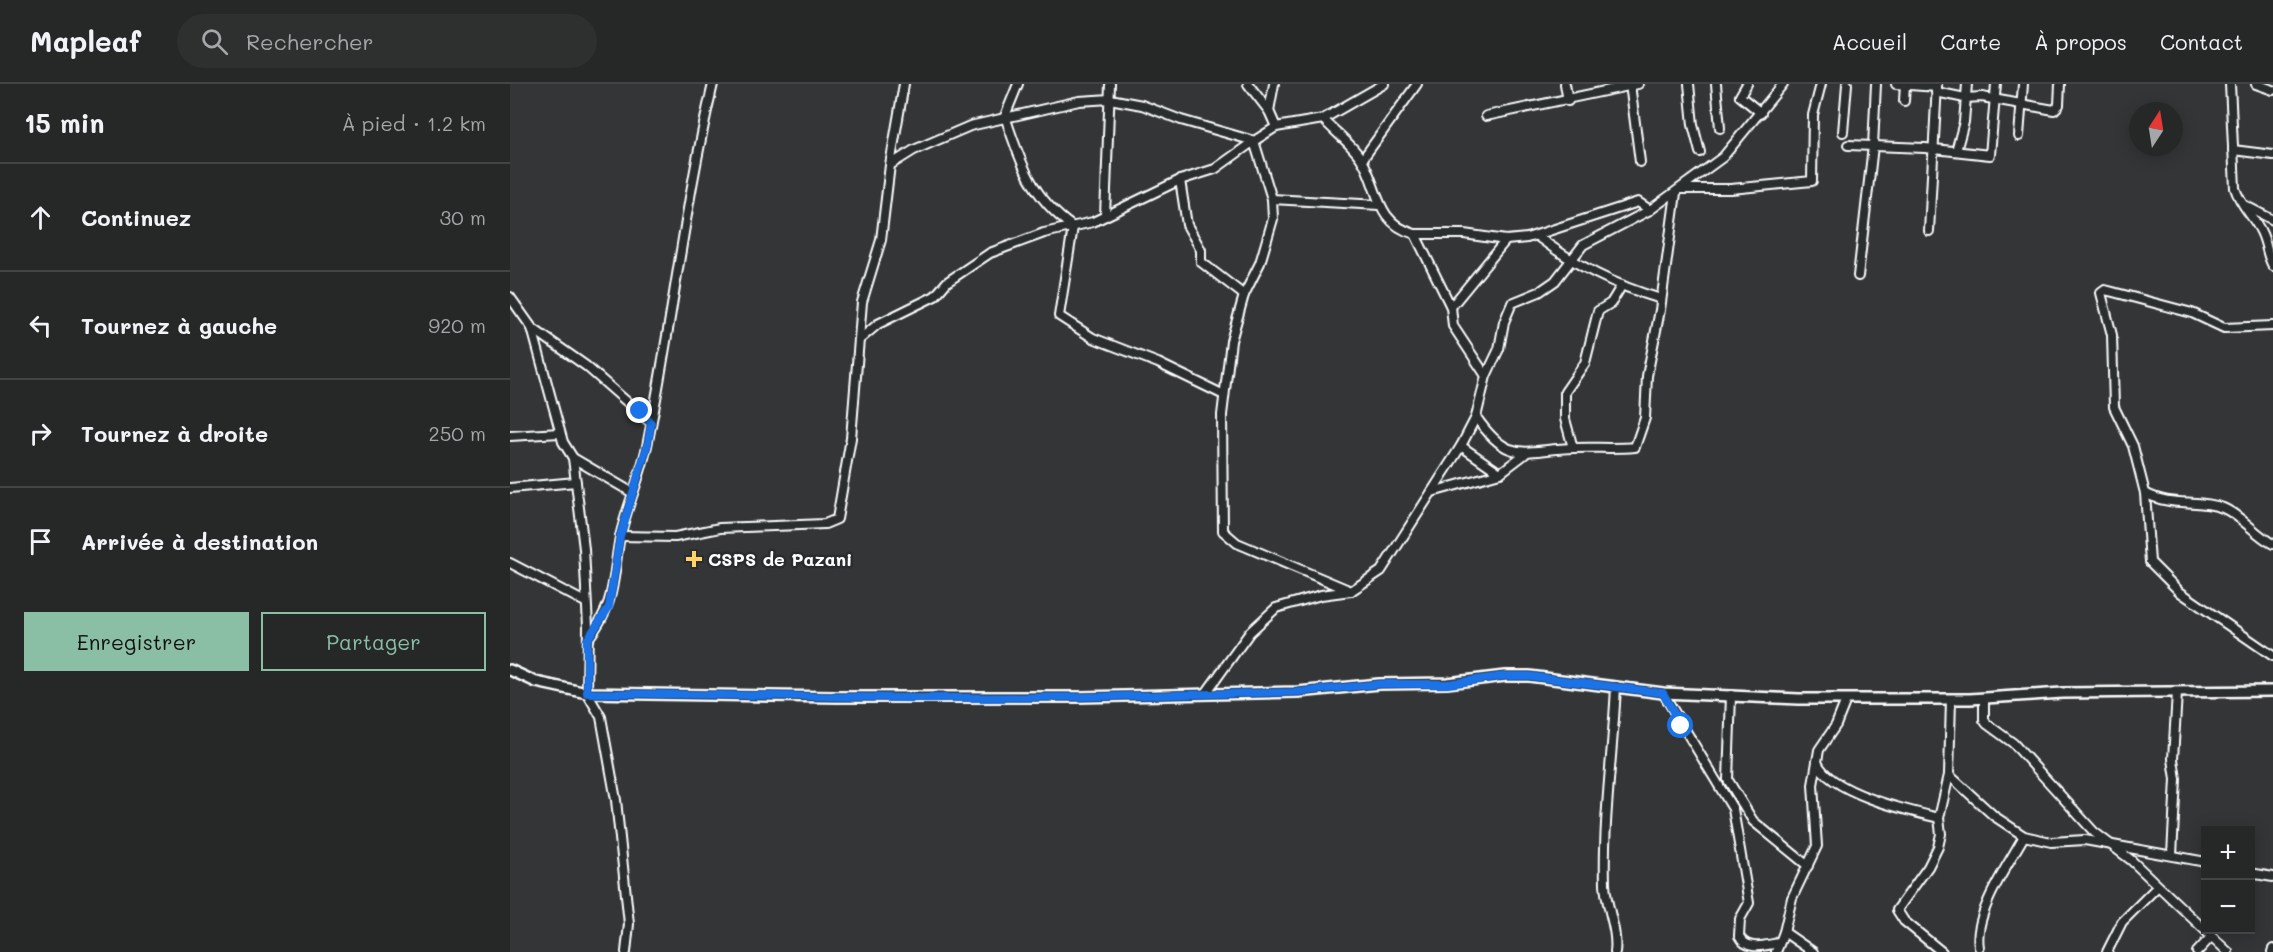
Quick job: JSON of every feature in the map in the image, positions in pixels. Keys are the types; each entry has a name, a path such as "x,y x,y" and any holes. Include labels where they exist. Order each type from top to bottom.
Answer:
{"street":[{"path":"587,640 609,607 620,536 648,443 674,303 698,145 713,84"},
{"path":"620,536 675,537 720,528 833,522 838,515 848,460 862,302 881,240 890,165 904,84"},
{"path":"1018,84 1005,116 1018,154 1034,187 1054,214 1073,227"},
{"path":"1105,216 1110,84"},
{"path":"1248,84 1269,111 1276,127"},
{"path":"1269,111 1274,84"},
{"path":"859,340 878,324 935,296 947,282 984,256 1024,239 1073,227 1105,216 1180,180 1215,168 1276,127 1323,119 1384,84"},
{"path":"1362,160 1417,84"},
{"path":"1565,84 1568,101"},
{"path":"1599,84 1602,93"},
{"path":"1689,84 1693,125 1700,152"},
{"path":"1716,84 1720,128"},
{"path":"1747,84 1740,96 1761,113"},
{"path":"1206,693 1250,632 1276,608 1351,591 1381,572 1461,447 1476,417 1486,376 1499,349 1510,306 1555,281 1583,244 1650,210 1724,157 1783,84"},
{"path":"1679,191 1731,189 1812,181 1813,115 1821,84"},
{"path":"1843,132 1847,84"},
{"path":"1858,276 1873,146 1876,84"},
{"path":"1896,84 1936,88 1965,98 1982,97 2054,110 2059,105 2060,84"},
{"path":"1904,101 1905,84"},
{"path":"1956,151 1964,122 1967,84"},
{"path":"1848,145 1932,149 1990,155 1996,84"},
{"path":"2019,136 2023,84"},
{"path":"2230,84 2229,114 2235,188 2240,202 2258,226 2273,266"},
{"path":"2256,84 2273,90"},
{"path":"1486,116 1568,101 1633,85 1640,162"},
{"path":"1929,231 1936,88"},
{"path":"890,165 914,150 970,126 1005,116 1039,111 1068,102 1110,99 1142,105 1181,120 1254,141"},
{"path":"1323,119 1362,160 1379,205 1400,228 1415,234 1464,234 1506,240 1537,236 1638,202 1650,210"},
{"path":"1254,141 1272,199 1273,219 1267,242 1244,295 1231,341 1224,395 1225,534 1237,543 1351,591"},
{"path":"2233,150 2273,155"},
{"path":"1180,180 1187,225 1201,250 1201,262 1244,295"},
{"path":"1476,417 1490,436 1501,445 1525,454 1573,448 1635,447 1639,440 1646,407 1647,376 1679,191"},
{"path":"1272,199 1323,200 1379,205"},
{"path":"2240,202 2273,220"},
{"path":"1073,227 1058,313 1061,319 1102,342 1158,363 1224,395"},
{"path":"1415,234 1451,307 1452,326 1486,376"},
{"path":"1537,236 1570,261 1622,285 1661,299"},
{"path":"1451,307 1506,240"},
{"path":"1573,448 1565,419 1566,390 1586,363 1598,311 1611,303 1622,285"},
{"path":"2273,326 2223,328 2192,313 2102,291 2100,296 2114,350 2115,407 2133,446 2145,493 2148,556 2153,567 2180,592 2273,656"},
{"path":"510,297 532,328 586,366 651,423"},
{"path":"532,328 560,433 573,458 584,549 587,693 601,717 616,800 629,924 626,952"},
{"path":"510,436 560,433"},
{"path":"1461,447 1500,473"},
{"path":"1432,492 1500,473 1525,454"},
{"path":"573,458 633,493"},
{"path":"510,488 576,482"},
{"path":"2145,493 2169,503 2201,503 2226,509 2273,544"},
{"path":"510,563 585,602"},
{"path":"510,670 536,682 587,693 917,698 1298,692 1379,684 1447,684 1505,676 1616,686 1663,693 1846,699 1951,699 2062,693 2273,691"},
{"path":"1615,952 1616,942 1605,886 1605,844 1616,686"},
{"path":"1663,693 1733,810 1749,903 1740,919 1738,936 1747,946 1779,943"},
{"path":"2172,855 2176,779 2173,759 2177,693"},
{"path":"1731,695 1728,780 1753,821 1808,866"},
{"path":"1984,698 1984,720 1987,724 2013,743 2079,818 2131,860 2228,952"},
{"path":"1776,952 1784,932 1792,898 1818,843 1813,791 1821,745 1836,724 1846,699"},
{"path":"1942,952 1904,921 1898,910 1932,861 1941,834 1940,818 1949,775 1951,699"},
{"path":"1817,761 1827,776 1847,787 1892,806 1940,818"},
{"path":"1949,775 1994,816 2024,836 2051,842 2079,839 2108,843 2201,861"},
{"path":"1979,947 1981,922 1989,901 2024,836"},
{"path":"2255,874 2273,877"},
{"path":"2107,952 2122,922 2157,887"},
{"path":"1784,932 1813,952"},
{"path":"2197,952 2211,937"}],"place":[{"name":"CSPS de Pazani","path":"694,559"}],"route":[{"path":"640,411 651,423 648,443 620,536 609,607 587,640 587,693 917,698 1080,697 1298,692 1379,684 1447,684 1505,676 1529,676 1663,693 1681,726"}]}
